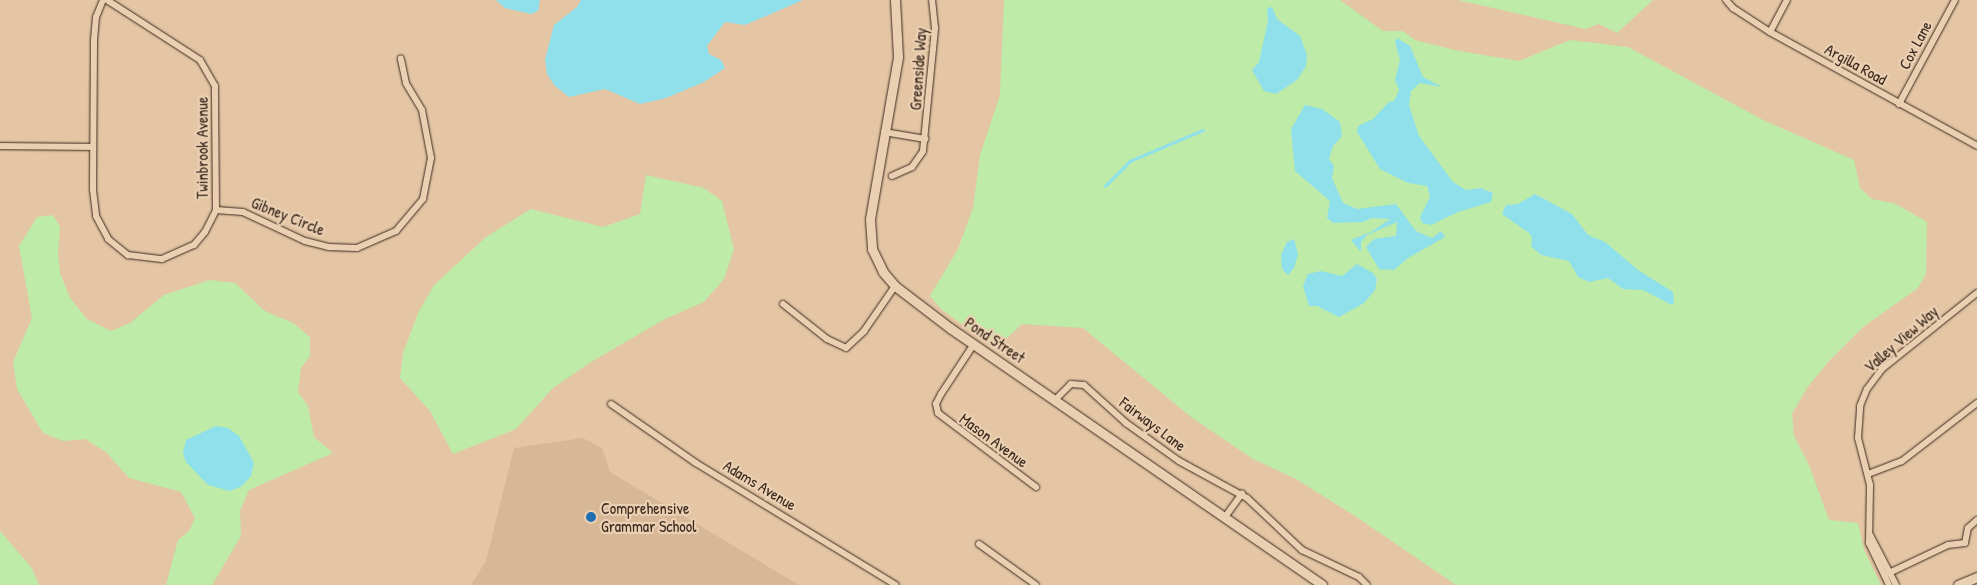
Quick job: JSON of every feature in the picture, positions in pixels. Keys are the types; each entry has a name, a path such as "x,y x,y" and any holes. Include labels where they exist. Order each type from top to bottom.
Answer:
{"street":[{"name":"Twinbrook Avenue","path":"103,0 96,17 94,42 93,190 99,224 114,245 128,255 162,259 186,250 205,232 216,210 217,95 213,79 200,60 107,0"},
{"name":"Pond Street","path":"895,0 898,57 872,197 870,239 879,266 895,286 974,344 1322,585"},
{"name":"Greenside Way","path":"892,176 916,163 925,139 935,28 932,0"},
{"name":"Argilla Road","path":"1726,0 1733,8 1770,32 1977,146"},
{"path":"1770,32 1787,0"},
{"name":"Cox Lane","path":"1900,104 1955,0"},
{"name":"Gibney Circle","path":"216,210 243,212 305,240 329,248 358,248 396,231 423,199 431,158 422,110 406,83 400,59"},
{"path":"884,132 925,139"},
{"path":"0,146 94,148"},
{"path":"783,304 827,338 846,348 864,331 895,286"},
{"name":"Valley View Way","path":"1889,585 1871,551 1868,474 1857,425 1867,389 1882,370 1977,293"},
{"name":"Mason Avenue","path":"974,344 941,394 936,404 938,413 1036,487"},
{"name":"Fairways Lane","path":"1056,399 1071,384 1080,383 1126,424 1165,452 1242,494 1302,550 1359,577 1366,585"},
{"name":"Adams Avenue","path":"611,404 696,463 896,585"},
{"path":"1868,474 1902,461 1977,404"},
{"path":"1225,517 1242,494"},
{"path":"1889,573 1948,545 1965,543 1968,528 1977,520"},
{"name":"Valley View Way","path":"1870,535 1896,585"},
{"path":"979,544 1036,585"},
{"path":"1958,585 1977,576"}],"shaded area":[{"name":"Comprehensive Grammar School","path":"583,438 602,448 610,472 799,585 471,585 486,561 514,448"}],"green space":[{"path":"1004,0 1340,0 1383,31 1403,31 1415,40 1459,51 1519,61 1570,40 1628,47 1763,120 1854,160 1860,188 1872,199 1896,204 1927,222 1926,274 1918,288 1863,327 1829,361 1807,388 1792,414 1794,436 1809,465 1829,520 1858,523 1864,550 1881,585 1456,585 1355,516 1296,479 1253,459 1191,417 1083,328 1022,324 996,349 941,309 930,296 958,249 973,208 980,155 1000,95"},
{"path":"1458,0 1653,0 1617,33 1599,24 1585,29"},
{"path":"646,175 704,188 722,201 734,249 724,279 704,302 665,319 591,362 553,388 516,429 453,454 430,411 400,378 403,353 418,313 434,285 486,237 531,209 603,227 640,214"},
{"path":"53,215 60,227 58,254 60,273 70,298 87,319 111,331 130,323 164,295 210,280 235,283 265,311 293,323 310,337 310,356 301,368 298,392 308,406 314,437 333,453 249,490 240,511 241,536 212,585 166,585 178,540 189,531 195,518 181,492 129,478 106,452 85,439 63,441 43,433 17,389 13,362 32,318 19,246 37,217"},
{"path":"0,531 32,568 39,585 0,585"}],"water":[{"path":"496,0 540,0 538,11 531,14 505,8"},
{"path":"581,0 803,0 745,25 725,22 707,46 709,54 721,60 725,68 704,82 666,98 640,104 605,89 569,97 555,86 547,74 545,60 554,25 577,7"},
{"path":"1272,7 1277,19 1300,36 1307,55 1306,66 1297,80 1276,94 1264,91 1252,70 1259,62 1268,21 1267,8"},
{"path":"1397,38 1410,46 1423,77 1442,87 1420,83 1411,91 1409,105 1419,136 1453,182 1466,190 1481,188 1493,193 1491,202 1458,212 1431,225 1422,223 1420,217 1430,197 1427,186 1408,183 1380,169 1357,132 1358,126 1373,119 1389,102 1394,101 1399,90 1395,80 1400,60 1395,42"},
{"path":"1305,105 1322,109 1340,122 1342,136 1333,146 1329,159 1334,166 1332,178 1343,203 1357,209 1396,204 1416,231 1432,238 1441,231 1445,237 1408,258 1394,270 1379,269 1366,247 1374,239 1396,236 1397,222 1367,235 1361,242 1361,252 1351,240 1371,232 1390,219 1372,218 1363,222 1333,223 1327,218 1330,201 1295,171 1291,129"},
{"path":"1535,194 1572,214 1588,235 1605,242 1638,270 1673,292 1674,303 1672,305 1643,290 1623,289 1608,278 1589,282 1578,277 1569,261 1541,255 1531,246 1532,238 1529,233 1502,214 1506,205 1518,204"},
{"path":"1294,239 1298,254 1294,268 1288,275 1282,269 1281,255 1287,242"},
{"path":"1357,264 1373,273 1377,279 1375,290 1364,303 1339,317 1317,306 1309,306 1303,286 1308,274 1321,271 1342,276"},
{"path":"216,426 228,428 239,436 254,463 251,476 242,486 230,491 208,485 186,462 183,453 186,440"}],"waterway":[{"path":"1105,186 1130,161 1203,130"}],"place":[{"name":"Comprehensive Grammar School","path":"591,517"}]}
